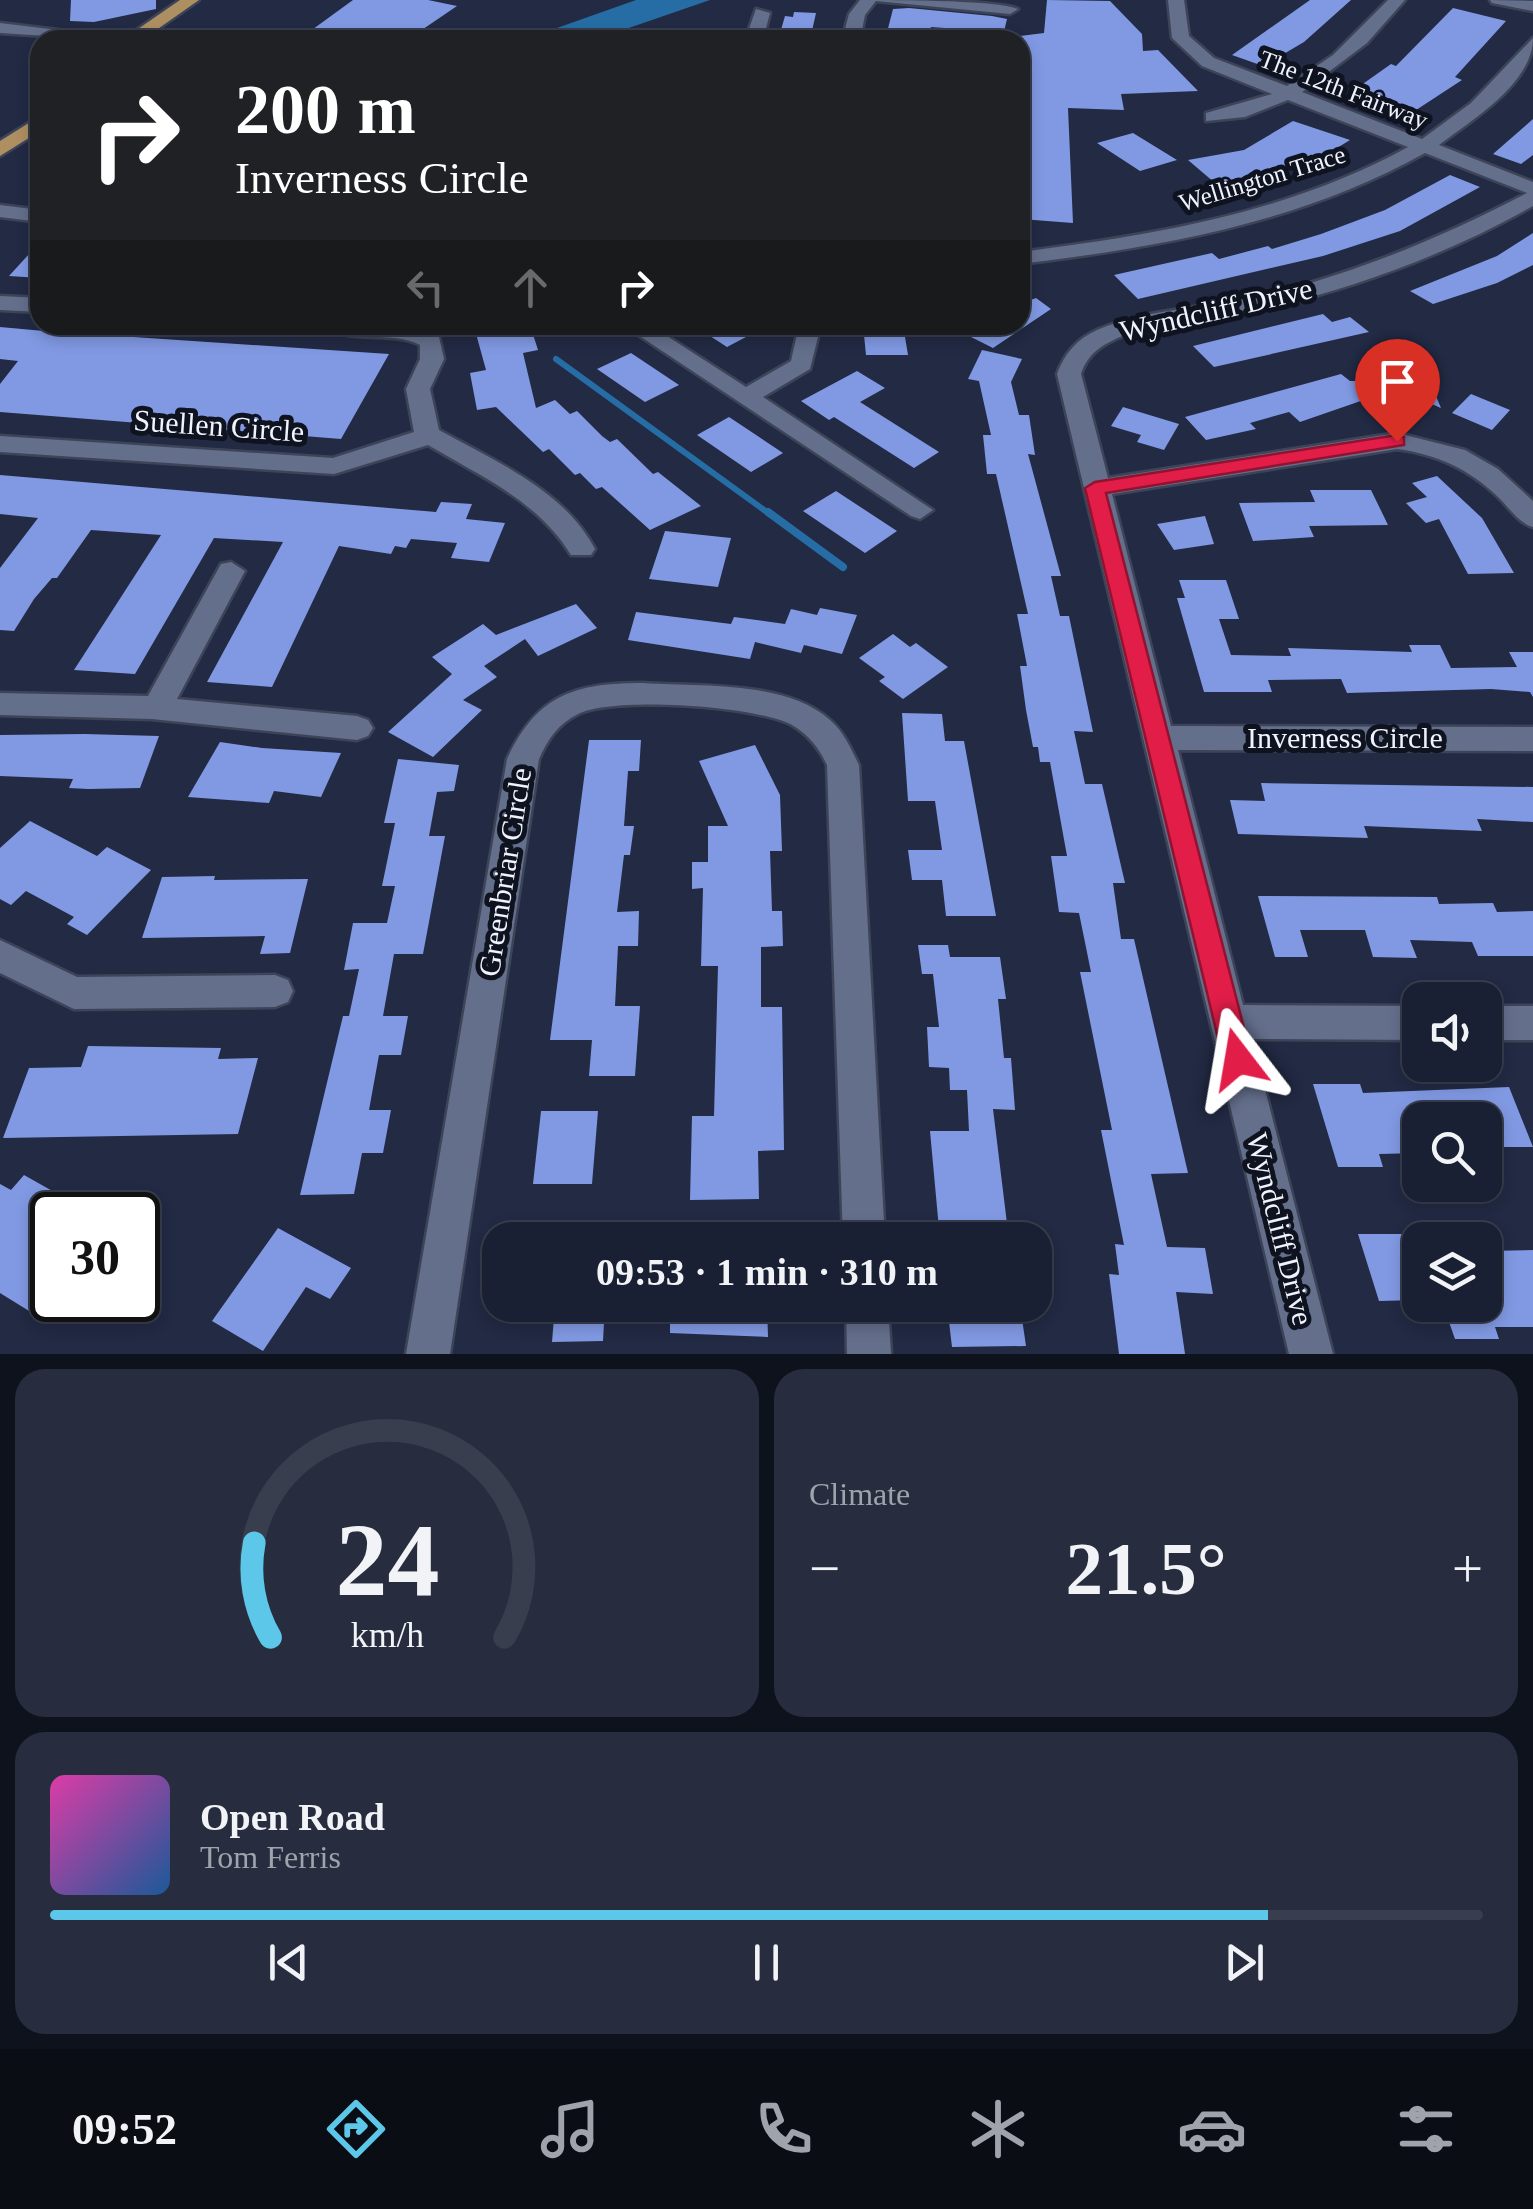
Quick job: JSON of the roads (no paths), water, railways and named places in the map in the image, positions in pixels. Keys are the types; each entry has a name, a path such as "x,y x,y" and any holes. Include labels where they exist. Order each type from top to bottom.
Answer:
{"main road":[{"path":"146,30 191,0"},
{"path":"171,30 216,0"},
{"path":"0,128 30,108"},
{"path":"0,150 30,129"}],"street":[{"path":"854,30 857,14 869,0"},
{"path":"884,0 1010,10"},
{"name":"The 12th Fairway","path":"1176,0 1181,38 1196,54 1533,189"},
{"path":"1213,118 1246,112 1284,92 1356,44 1398,0"},
{"path":"1498,0 1533,6"},
{"path":"757,30 762,13"},
{"path":"0,28 30,32"},
{"name":"Wellington Trace","path":"1030,256 1168,235 1269,210 1355,180 1423,146 1478,107 1533,43"},
{"name":"Wyndcliff Drive","path":"1311,1354 1069,374 1082,349 1098,338 1354,277 1439,246 1533,198"},
{"path":"0,212 30,215"},
{"path":"0,302 30,304"},
{"path":"418,335 431,342 432,358 420,380 418,399 427,434 564,519 581,549"},
{"path":"650,335 920,510"},
{"path":"748,396 802,364 808,335"},
{"name":"Suellen Circle","path":"0,444 334,466 418,442 427,434"},
{"path":"1095,488 1397,441 1445,450 1476,463 1496,478 1533,518"},
{"path":"156,709 231,571"},
{"name":"Greenbriar Circle","path":"428,1354 523,759 544,722 584,698 617,692 779,706 820,728 838,750 842,766 863,1222"},
{"path":"0,704 156,709 358,728"},
{"name":"Inverness Circle","path":"1157,738 1533,738"},
{"path":"0,954 74,993 275,991"},
{"path":"1228,1022 1402,1023"},
{"path":"1502,1023 1533,1023"},
{"path":"868,1322 870,1354"}],"water":[{"path":"636,0 710,0 623,30 551,30"}],"waterway":[{"path":"556,359 771,515"},
{"path":"768,512 843,567"}]}
